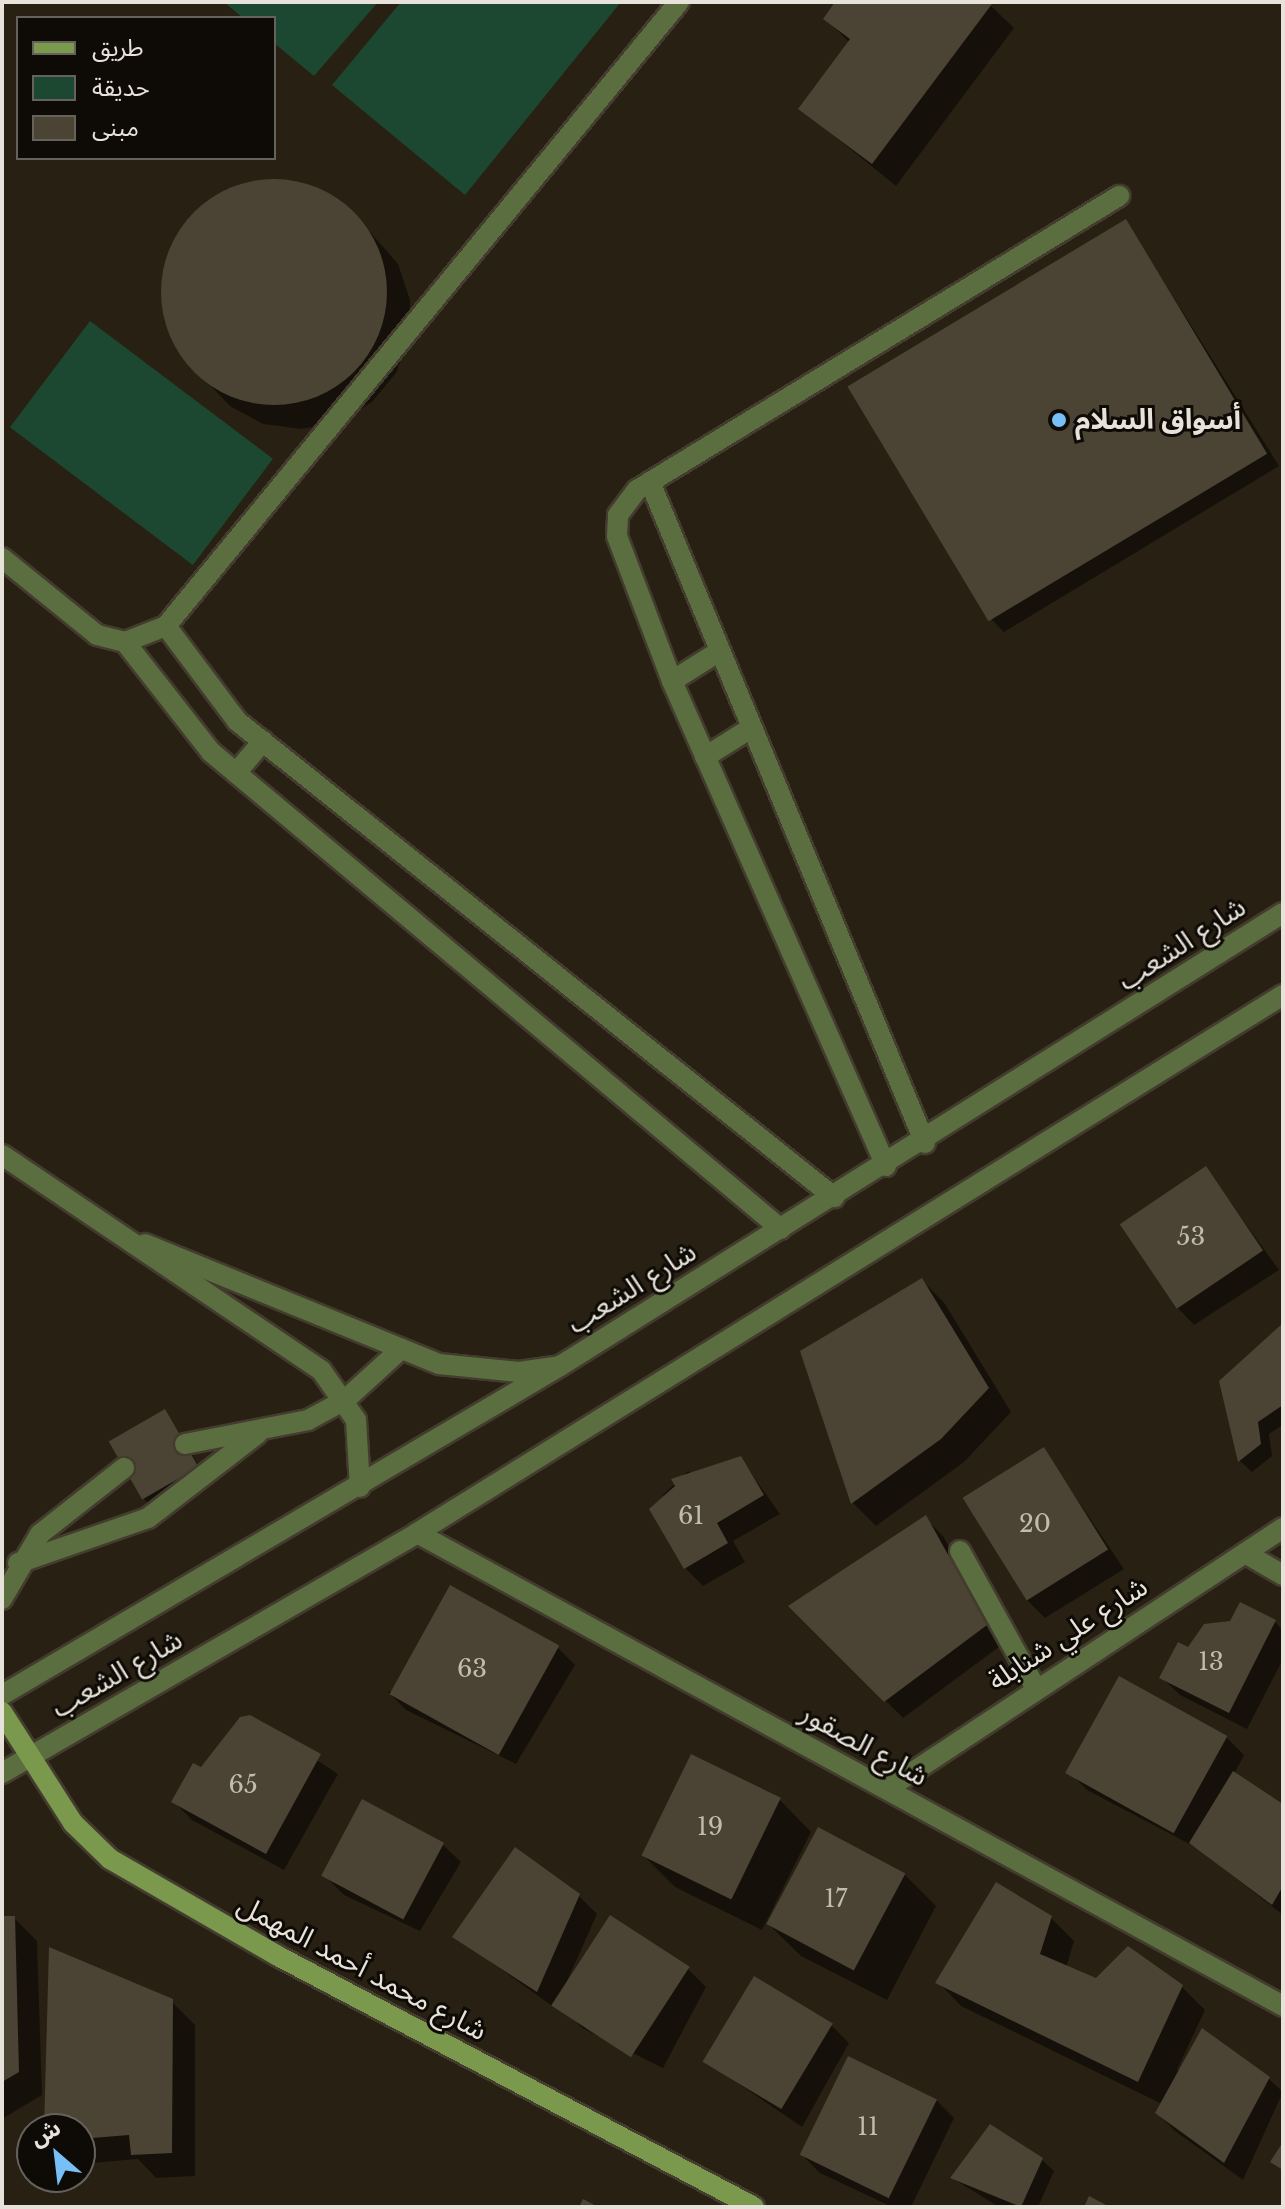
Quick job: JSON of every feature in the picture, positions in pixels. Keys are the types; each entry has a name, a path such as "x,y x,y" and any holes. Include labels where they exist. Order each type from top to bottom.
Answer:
{"main road":[{"name":"شارع محمد أحمد المهمل","path":"2,1712 73,1823 110,1859 278,1956 754,2207"}],"street":[{"path":"125,642 166,626 679,2"},
{"path":"886,1166 672,681 617,536 625,498 1119,196"},
{"path":"650,482 718,652 925,1143"},
{"path":"2,558 85,627 125,642 236,773 781,1229"},
{"path":"166,626 237,721 834,1197"},
{"path":"672,681 718,652"},
{"path":"705,757 751,728"},
{"path":"236,773 263,741"},
{"name":"شارع الشعب","path":"2,1695 360,1487 560,1366 925,1143 1283,913"},
{"name":"شارع الشعب","path":"2,1773 417,1533 1283,995"},
{"path":"2,1155 141,1243 204,1297 321,1370 345,1400 362,1442 360,1487"},
{"path":"141,1243 401,1349 479,1371 560,1366"},
{"path":"185,1444 257,1434 345,1400 401,1349"},
{"path":"18,1563 148,1518 257,1434"},
{"path":"2,1599 18,1563 64,1509 124,1468"},
{"name":"شارع علي شنابلة","path":"887,1789 1035,1687 1283,1528"},
{"name":"شارع الصقور","path":"417,1533 1283,2006"},
{"path":"960,1551 1035,1687"},
{"path":"1245,1553 1283,1575"}],"green space":[{"path":"224,2 378,2 314,76 276,45 276,16 241,16"},
{"path":"401,2 621,2 465,195 332,85"},
{"path":"90,321 273,459 193,565 10,427"}],"building":[{"path":"835,2 992,4 872,164 798,109 850,39 823,19"},
{"path":"274,179 317,187 354,212 379,249 387,292 379,335 354,372 317,397 274,405 231,397 194,372 169,335 161,292 169,249 194,212 231,187"},
{"name":"أسواق السلام","path":"1126,219 1267,454 989,621 847,386"},
{"path":"1206,1166 1263,1251 1177,1309 1120,1224"},
{"path":"922,1278 989,1388 941,1439 851,1504 800,1351"},
{"path":"1283,1323 1283,1405 1258,1422 1261,1444 1238,1462 1219,1381"},
{"path":"165,1409 198,1467 142,1500 109,1442"},
{"path":"1044,1447 1108,1550 1027,1600 963,1498"},
{"path":"741,1456 764,1495 717,1523 728,1543 684,1569 649,1509 675,1486 671,1479"},
{"path":"926,1515 987,1625 884,1702 788,1606"},
{"path":"450,1585 559,1646 499,1755 389,1694"},
{"path":"1240,1602 1276,1620 1229,1713 1159,1678 1178,1642 1188,1647 1204,1624 1230,1621"},
{"path":"1119,1676 1227,1736 1174,1833 1065,1773"},
{"path":"250,1715 321,1754 266,1854 171,1802 193,1763 201,1767 240,1717"},
{"path":"691,1754 781,1798 731,1899 641,1856"},
{"path":"1233,1771 1283,1804 1283,1886 1272,1905 1189,1843"},
{"path":"362,1799 444,1843 403,1919 321,1876"},
{"path":"818,1827 905,1873 854,1971 766,1924"},
{"path":"515,1847 580,1894 537,1992 452,1937"},
{"path":"996,1882 1052,1916 1040,1954 1096,1978 1128,1946 1183,1985 1138,2082 935,1983"},
{"path":"610,1915 690,1967 631,2057 551,2006"},
{"path":"2,1916 15,1916 19,2072 2,2082"},
{"path":"49,1947 173,1999 172,2153 131,2155 129,2135 96,2138 96,2113 44,2113"},
{"path":"754,1976 833,2023 781,2109 702,2062"},
{"path":"1202,2028 1270,2077 1224,2163 1155,2113"},
{"path":"848,2056 937,2099 889,2198 800,2155"},
{"path":"990,2124 1043,2158 1021,2207 950,2178"},
{"path":"1283,2142 1283,2170 1270,2162"},
{"path":"1089,2196 1110,2207 1084,2207"},
{"path":"583,2199 598,2207 579,2207"}],"place":[{"name":"أسواق السلام","path":"1059,420"}]}
